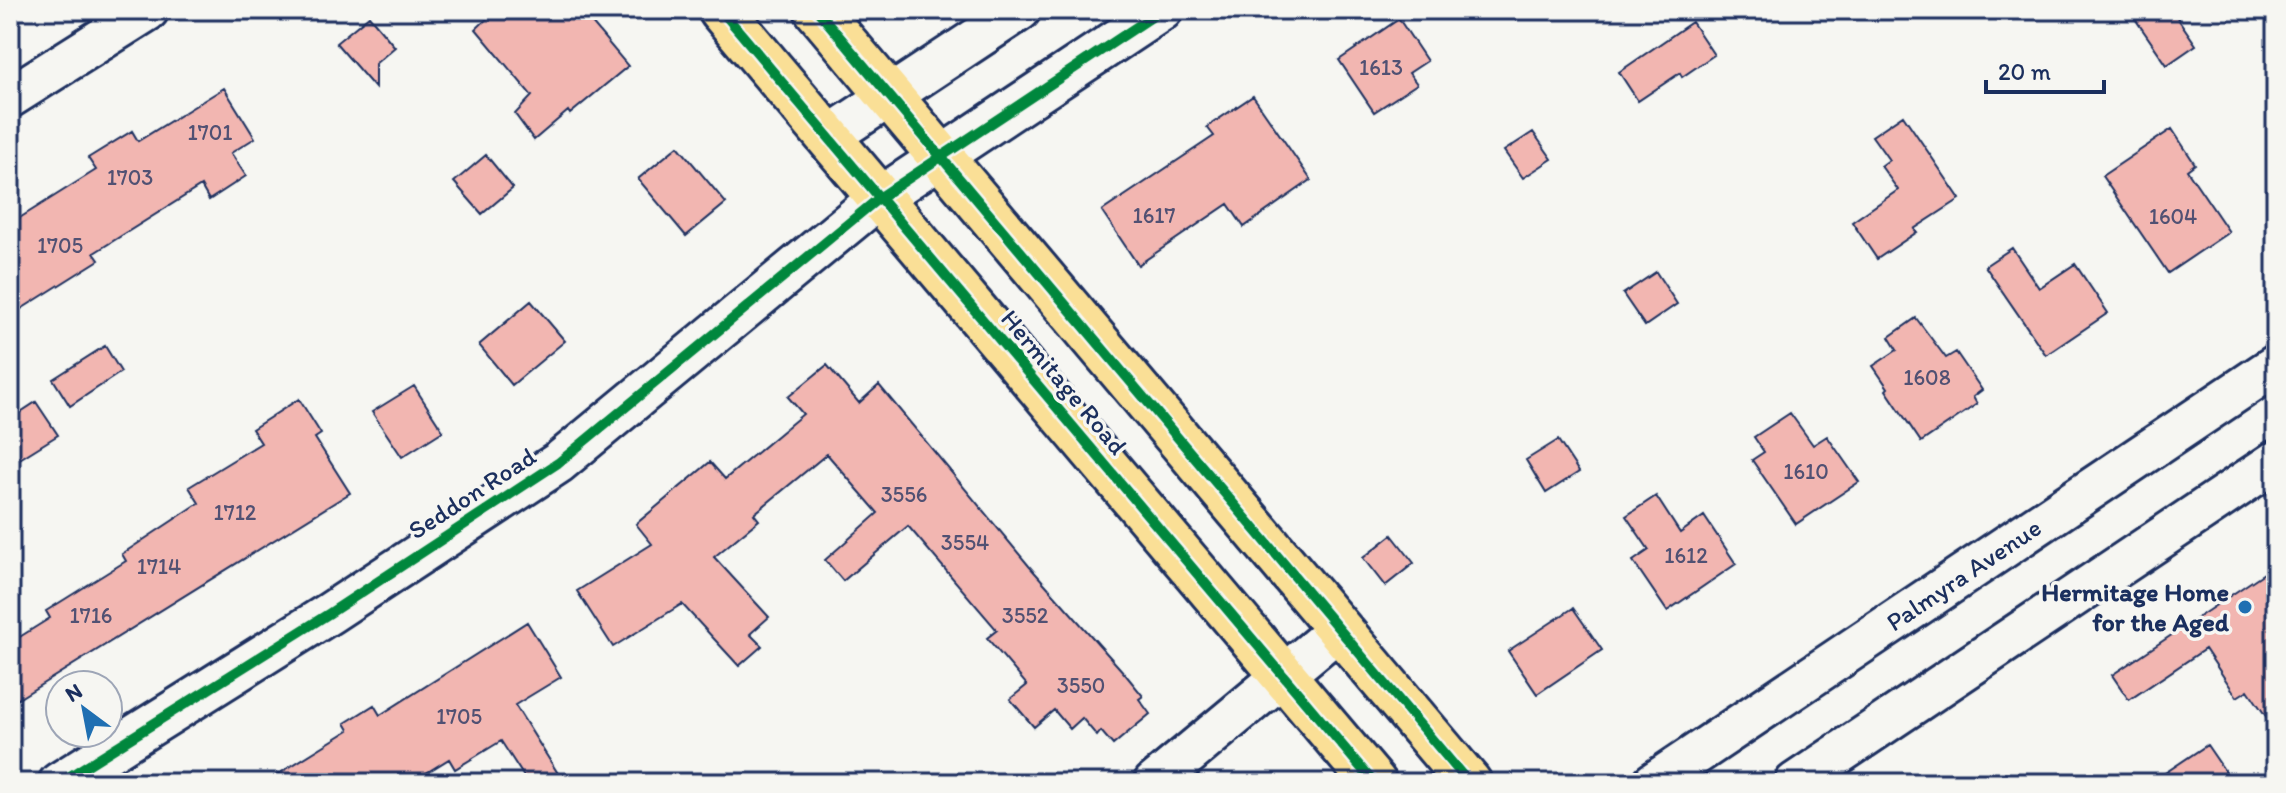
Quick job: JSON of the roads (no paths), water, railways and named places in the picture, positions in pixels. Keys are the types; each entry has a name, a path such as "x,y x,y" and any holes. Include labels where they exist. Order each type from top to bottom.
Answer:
{"main road":[{"name":"Hermitage Road","path":"721,10 1374,783"},
{"name":"Hermitage Road","path":"817,10 1469,783"}],"street":[{"path":"10,97 148,10"},
{"path":"828,137 1020,10"},
{"name":"Seddon Road","path":"59,783 330,613 558,463 879,198 1162,10"},
{"name":"Palmyra Avenue","path":"1653,783 2276,365"},
{"path":"1795,783 2276,461"},
{"path":"1154,783 1339,629"}],"place":[{"name":"Hermitage Home for the Aged","path":"2245,607"}]}
